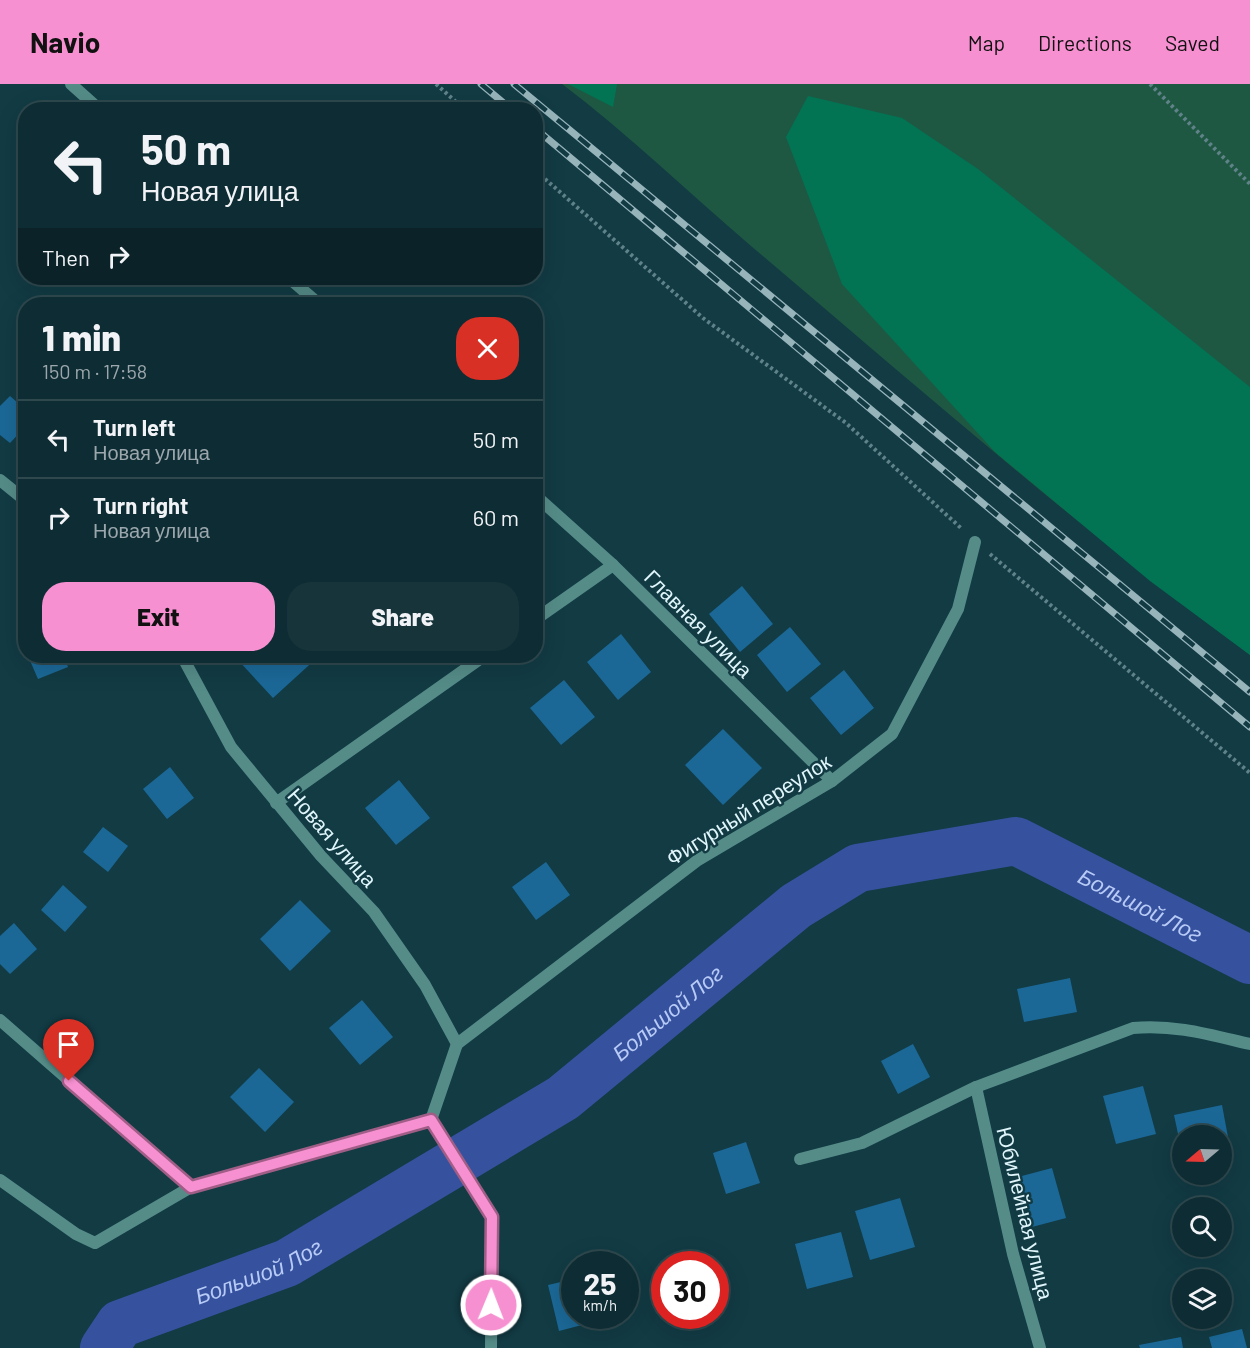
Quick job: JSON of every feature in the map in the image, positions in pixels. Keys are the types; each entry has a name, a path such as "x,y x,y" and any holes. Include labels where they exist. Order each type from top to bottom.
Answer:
{"street":[{"path":"71,84 91,102"},
{"path":"297,285 311,297"},
{"path":"0,480 18,495"},
{"name":"Главная улица","path":"543,502 613,565 831,781"},
{"name":"Фигурный переулок","path":"457,1044 698,860 831,781 892,734 958,609 975,542"},
{"path":"543,614 613,565"},
{"name":"Новая улица","path":"186,663 231,747 321,856 374,912 425,985 457,1044"},
{"path":"276,803 474,663"},
{"path":"0,1020 191,1187"},
{"path":"800,1160 862,1143 976,1087 1133,1028 1156,1026 1182,1028 1250,1044"},
{"path":"431,1120 457,1044"},
{"name":"Юбилейная улица","path":"976,1087 1013,1254 1040,1348"},
{"path":"0,1180 76,1234 95,1243 191,1187 431,1120"},
{"path":"431,1120 492,1217 491,1348"}],"path":[{"path":"436,84 456,102"},
{"path":"1150,84 1250,183"},
{"path":"543,177 703,318 846,423 975,542 1250,773"}],"green space":[{"path":"562,84 1250,84 1250,655 1122,557 997,455 751,246 611,123"},
{"path":"568,84 617,84 613,107"},
{"path":"808,96 902,118 978,169 1250,387 1250,655 1150,581 995,452 842,284 786,137"}],"building":[{"path":"10,396 18,403 18,434 10,443 0,435 0,406"},
{"path":"742,586 773,624 740,652 709,614"},
{"path":"790,627 821,664 787,692 757,655"},
{"path":"621,634 651,672 618,700 587,662"},
{"path":"31,663 67,663 68,667 38,679"},
{"path":"241,663 311,663 273,698"},
{"path":"844,670 874,708 841,735 810,698"},
{"path":"564,680 595,717 561,745 530,708"},
{"path":"723,729 762,768 723,805 685,765"},
{"path":"170,767 194,798 167,819 143,789"},
{"path":"399,780 430,818 396,845 365,808"},
{"path":"103,827 128,846 108,872 83,852"},
{"path":"546,862 570,895 536,920 512,887"},
{"path":"63,885 87,907 65,932 41,910"},
{"path":"300,900 331,931 290,971 260,939"},
{"path":"14,923 37,949 10,974 0,964 0,936"},
{"path":"1070,978 1077,1012 1024,1022 1017,989"},
{"path":"362,1000 393,1037 360,1065 329,1028"},
{"path":"913,1044 930,1077 898,1094 881,1061"},
{"path":"259,1068 294,1102 265,1132 230,1097"},
{"path":"1143,1086 1156,1134 1116,1144 1103,1096"},
{"path":"1222,1105 1226,1125 1176,1125 1174,1115"},
{"path":"746,1142 760,1183 726,1194 713,1153"},
{"path":"1052,1168 1066,1218 1032,1227 1018,1177"},
{"path":"900,1198 915,1247 870,1260 855,1211"},
{"path":"841,1232 853,1277 807,1289 795,1244"},
{"path":"561,1282 561,1329 567,1329 559,1331 548,1285"},
{"path":"1242,1329 1247,1348 1212,1348 1209,1337"},
{"path":"1181,1337 1183,1348 1140,1348 1139,1345"}],"waterway":[{"name":"Большой Лог","path":"104,1348 120,1324 287,1263 563,1098 796,906 858,868 1016,841 1250,960"}],"railway":[{"path":"481,84 502,102"},
{"path":"514,84 536,102"},
{"path":"543,108 1250,692"},
{"path":"543,135 1250,727"}],"route":[{"path":"69,1081 191,1187 431,1120 492,1217 491,1305"}]}
